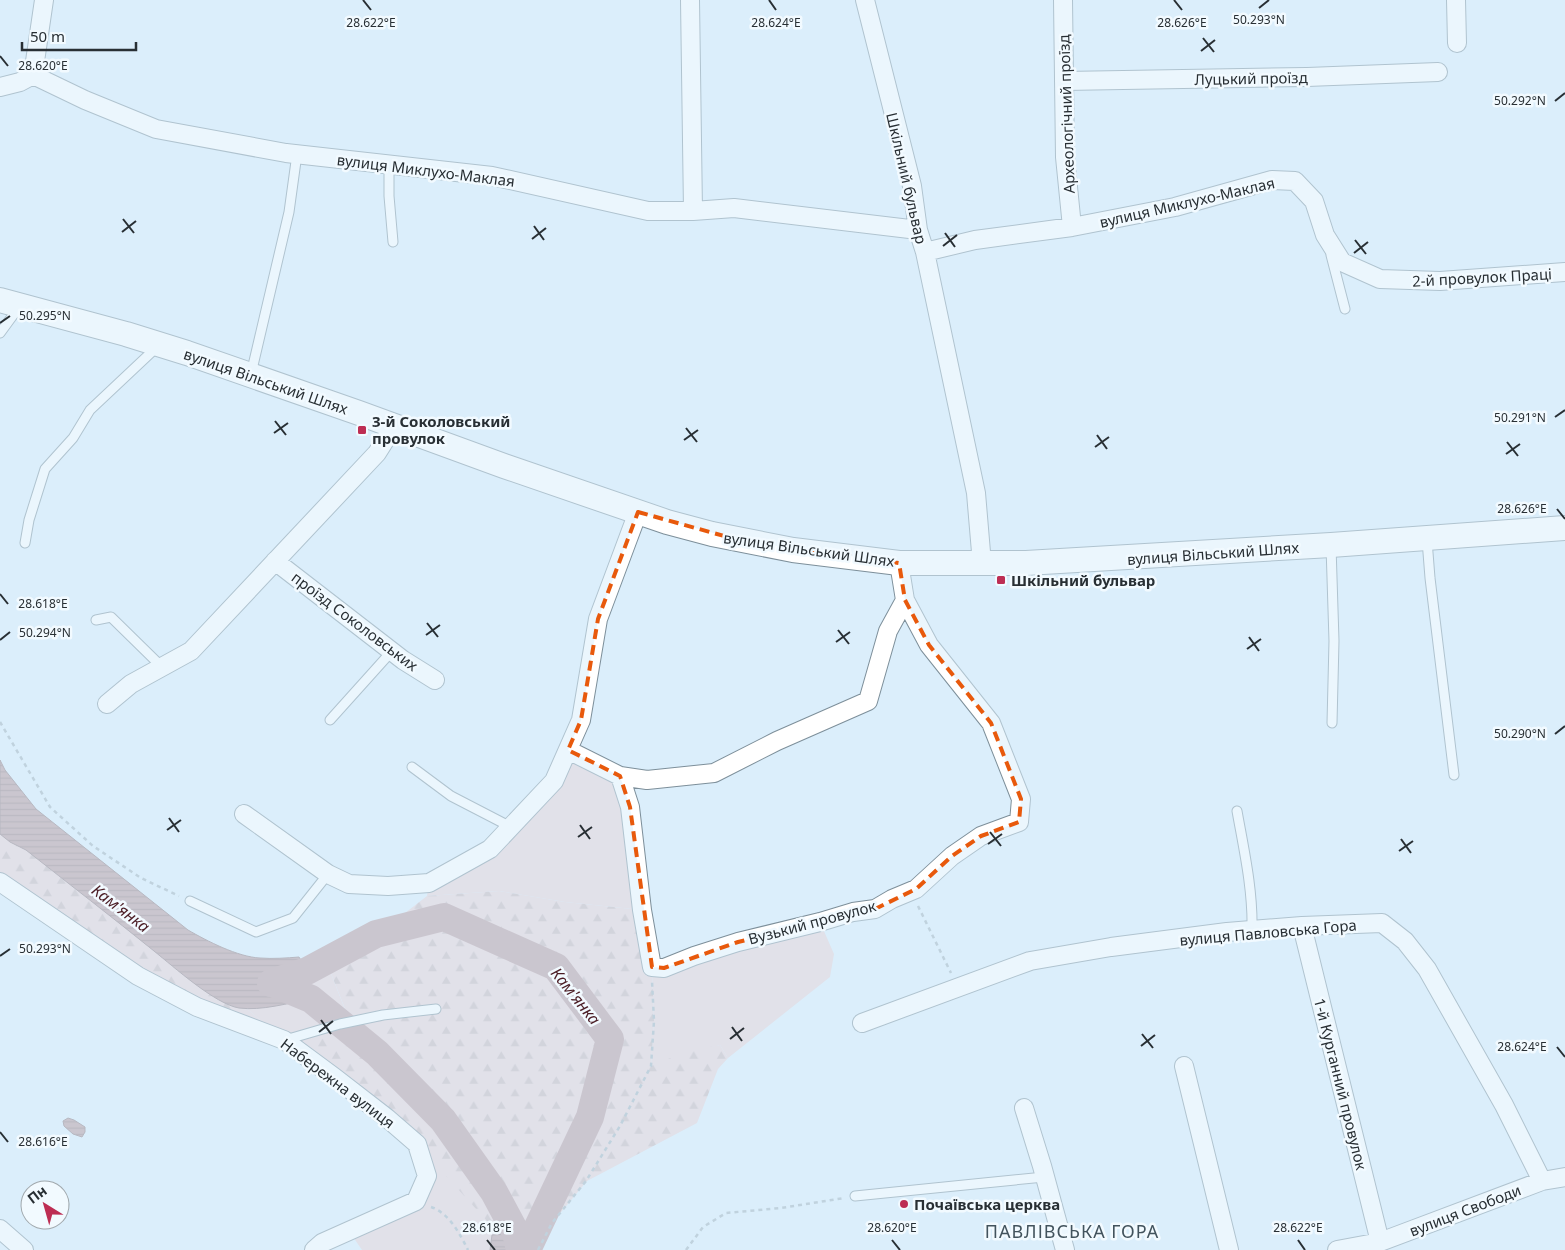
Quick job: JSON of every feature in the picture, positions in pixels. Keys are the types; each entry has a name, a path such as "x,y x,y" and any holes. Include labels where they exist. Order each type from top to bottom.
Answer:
{"street":[{"path":"0,87 20,82 33,75 44,0"},
{"path":"690,0 693,211"},
{"name":"Шкільний бульвар","path":"865,0 912,186 918,230 925,252 976,493 982,564"},
{"name":"Археологічний проїзд","path":"1064,0 1065,157 1072,227"},
{"path":"1456,0 1457,44"},
{"name":"Луцький проїзд","path":"1064,81 1306,77 1438,72"},
{"name":"вулиця Миклухо-Маклая","path":"33,75 85,100 156,129 297,154 492,176 648,211 693,211 734,208 918,230"},
{"name":"вулиця Миклухо-Маклая","path":"925,252 975,240 1072,227 1176,207 1272,180 1295,180 1314,201 1325,235 1342,262"},
{"name":"2-й провулок Праці","path":"1342,262 1380,280 1440,281 1565,272"},
{"name":"вулиця Вільський Шлях","path":"11,302 160,344 667,522 742,541 793,550 898,562 982,564 1109,559 1565,528"},
{"path":"107,704 131,684 191,651 377,453 394,426"},
{"path":"244,814 328,874 349,884 388,886 430,883 490,849 554,780 568,750 581,720 598,620 638,512"},
{"name":"проїзд Соколовських","path":"275,561 392,651 435,680"},
{"name":"Вузький провулок","path":"652,967 664,968 738,942 853,912 874,909 916,889 952,856 981,836 1019,822 1021,800 991,723 929,645 905,600 898,562"},
{"path":"568,750 620,776 647,780 714,773 777,741 868,701 888,631 905,600"},
{"path":"620,776 630,807 642,910 652,967"},
{"name":"Набережна вулиця","path":"0,882 138,976 197,1007 284,1040 387,1118 417,1144 427,1176 416,1201"},
{"name":"вулиця Павловська Гора","path":"862,1023 958,987 1038,960 1111,947 1252,930 1382,923 1406,941 1427,969 1504,1105 1542,1181"},
{"name":"1-й Курганний провулок","path":"1302,926 1380,1242"},
{"path":"1184,1066 1229,1250"},
{"path":"1024,1108 1065,1250"},
{"name":"вулиця Свободи","path":"1337,1250 1380,1242 1542,1181 1565,1177"},
{"path":"314,1250 322,1243 416,1201"},
{"path":"0,1229 24,1250"}],"lane":[{"path":"250,375 289,212 297,154"},
{"path":"389,164 392,242"},
{"path":"1325,235 1345,309"},
{"path":"0,333 11,302"},
{"path":"25,543 29,520 45,469 73,438 90,410 160,344"},
{"path":"1427,537 1430,578 1454,774"},
{"path":"1331,545 1334,641 1332,723"},
{"path":"96,620 111,617 162,667"},
{"path":"330,720 392,651"},
{"path":"412,767 451,796 511,827"},
{"path":"1237,811 1253,914 1252,930"},
{"path":"190,901 256,932 292,918 328,874"},
{"path":"284,1040 340,1024 383,1015 436,1009"},
{"path":"855,1196 1044,1177"}],"path":[{"path":"0,722 50,807 94,846 141,878 190,901"},
{"path":"911,891 958,987"},
{"path":"538,1250 552,1223 586,1180 620,1126 650,1066 654,1021 652,967"},
{"path":"686,1250 703,1227 726,1213 781,1208 855,1196"},
{"path":"416,1201 438,1209 458,1231 468,1250"}],"highlighted area":[{"path":"638,512 742,541 899,563 905,600 929,645 991,723 1021,799 1019,822 981,836 952,856 916,889 875,909 738,942 664,968 652,967 630,807 620,776 568,750 581,720 598,619"}],"green space":[{"path":"568,750 620,776 642,910 565,902 499,891 427,896 429,883 490,849"},
{"path":"0,786 190,961 284,1040 197,1007 0,882"},
{"path":"499,891 565,902 642,910 652,967 654,1021 651,1066 685,1052 720,1045 728,1058 718,1069 697,1123 587,1181 552,1223 487,1221 417,1144 284,1040 355,1034 330,971 427,896"},
{"path":"820,922 834,954 830,977 728,1058 720,1045 651,1066 654,1021 652,967"},
{"path":"376,934 330,971 355,1035 284,1040 190,961 272,983 307,971"},
{"path":"417,1144 540,1222 525,1250 362,1250 349,1231 416,1201 427,1176"}],"water":[{"path":"0,760 5,770 36,809 188,930 242,955 265,958 299,957 307,971 311,999 266,1008 239,1008 218,1000 183,975 26,850 10,842 0,834"},
{"path":"68,1118 85,1127 82,1137 73,1134 64,1126 63,1121"},
{"path":"527,1232 541,1236 533,1250 490,1250 492,1235"}],"waterway":[{"name":"Кам'янка","path":"271,983 307,971 376,934 444,917 556,967 610,1039 590,1117 527,1250"},
{"name":"Кам'янка","path":"275,984 311,999 377,1053 443,1120 494,1192 516,1233 520,1250"}],"place":[{"name":"3-й Соколовський провулок","path":"362,430"},
{"name":"Шкільний бульвар","path":"1001,580"},
{"name":"Почаївська церква","path":"904,1204"}],"district":[{"name":"ПАВЛІВСЬКА ГОРА","path":"1072,1231"}]}
